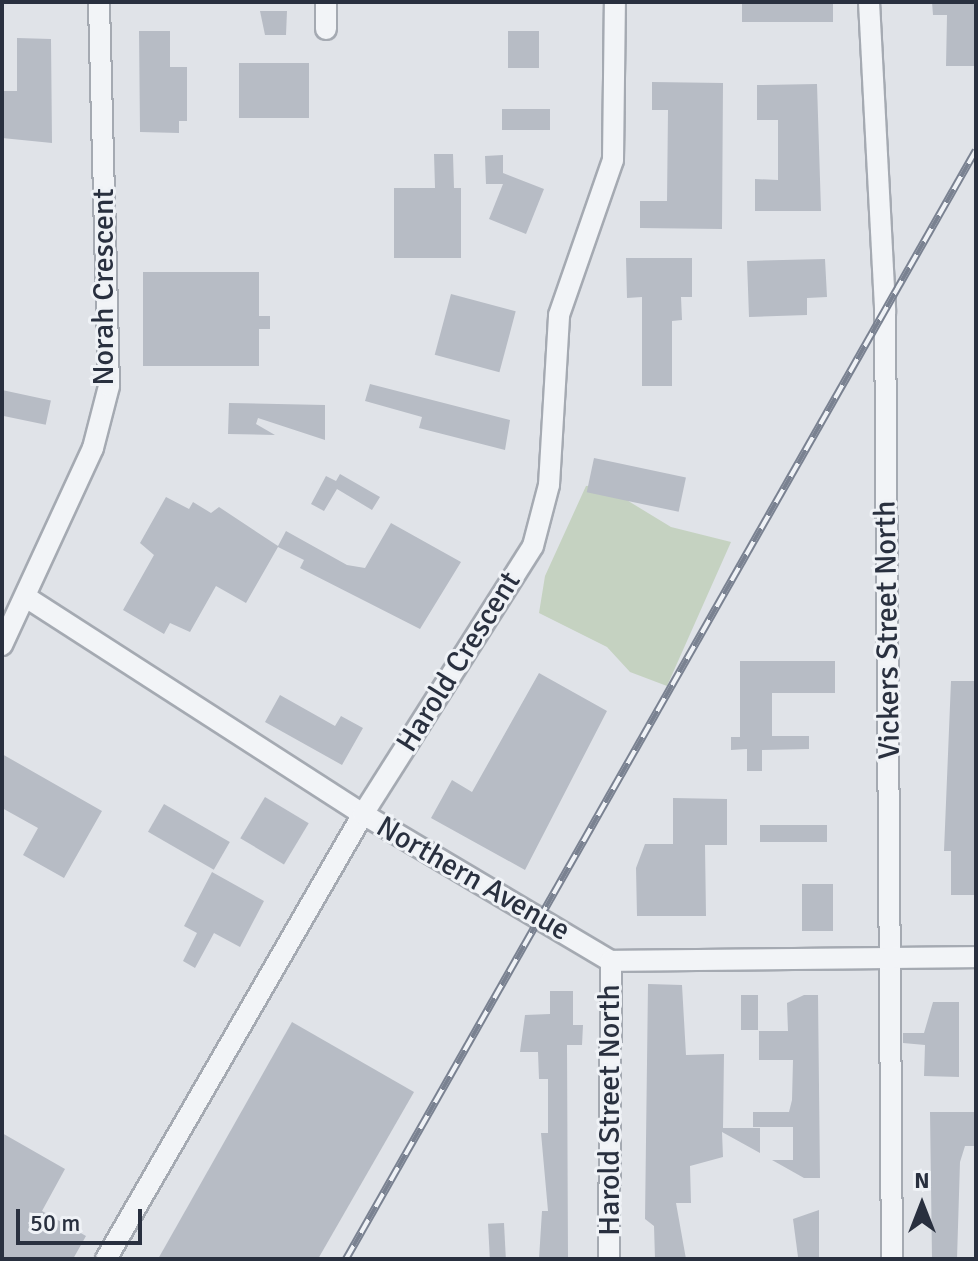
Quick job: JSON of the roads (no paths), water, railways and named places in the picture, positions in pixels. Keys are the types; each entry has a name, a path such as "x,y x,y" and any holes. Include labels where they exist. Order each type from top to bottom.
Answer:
{"street":[{"name":"Norah Crescent","path":"2,645 29,599 93,448 109,386 99,2"},
{"path":"326,2 326,29"},
{"name":"Harold Crescent","path":"106,1259 363,814 533,546 549,485 559,315 613,160 615,2"},
{"name":"Vickers Street North","path":"869,2 885,311 892,1259"},
{"name":"Northern Avenue","path":"29,599 363,814 611,961"},
{"path":"611,961 976,957"},
{"name":"Harold Street North","path":"609,1259 611,961"}],"railway":[{"path":"346,1259 976,150"}]}
